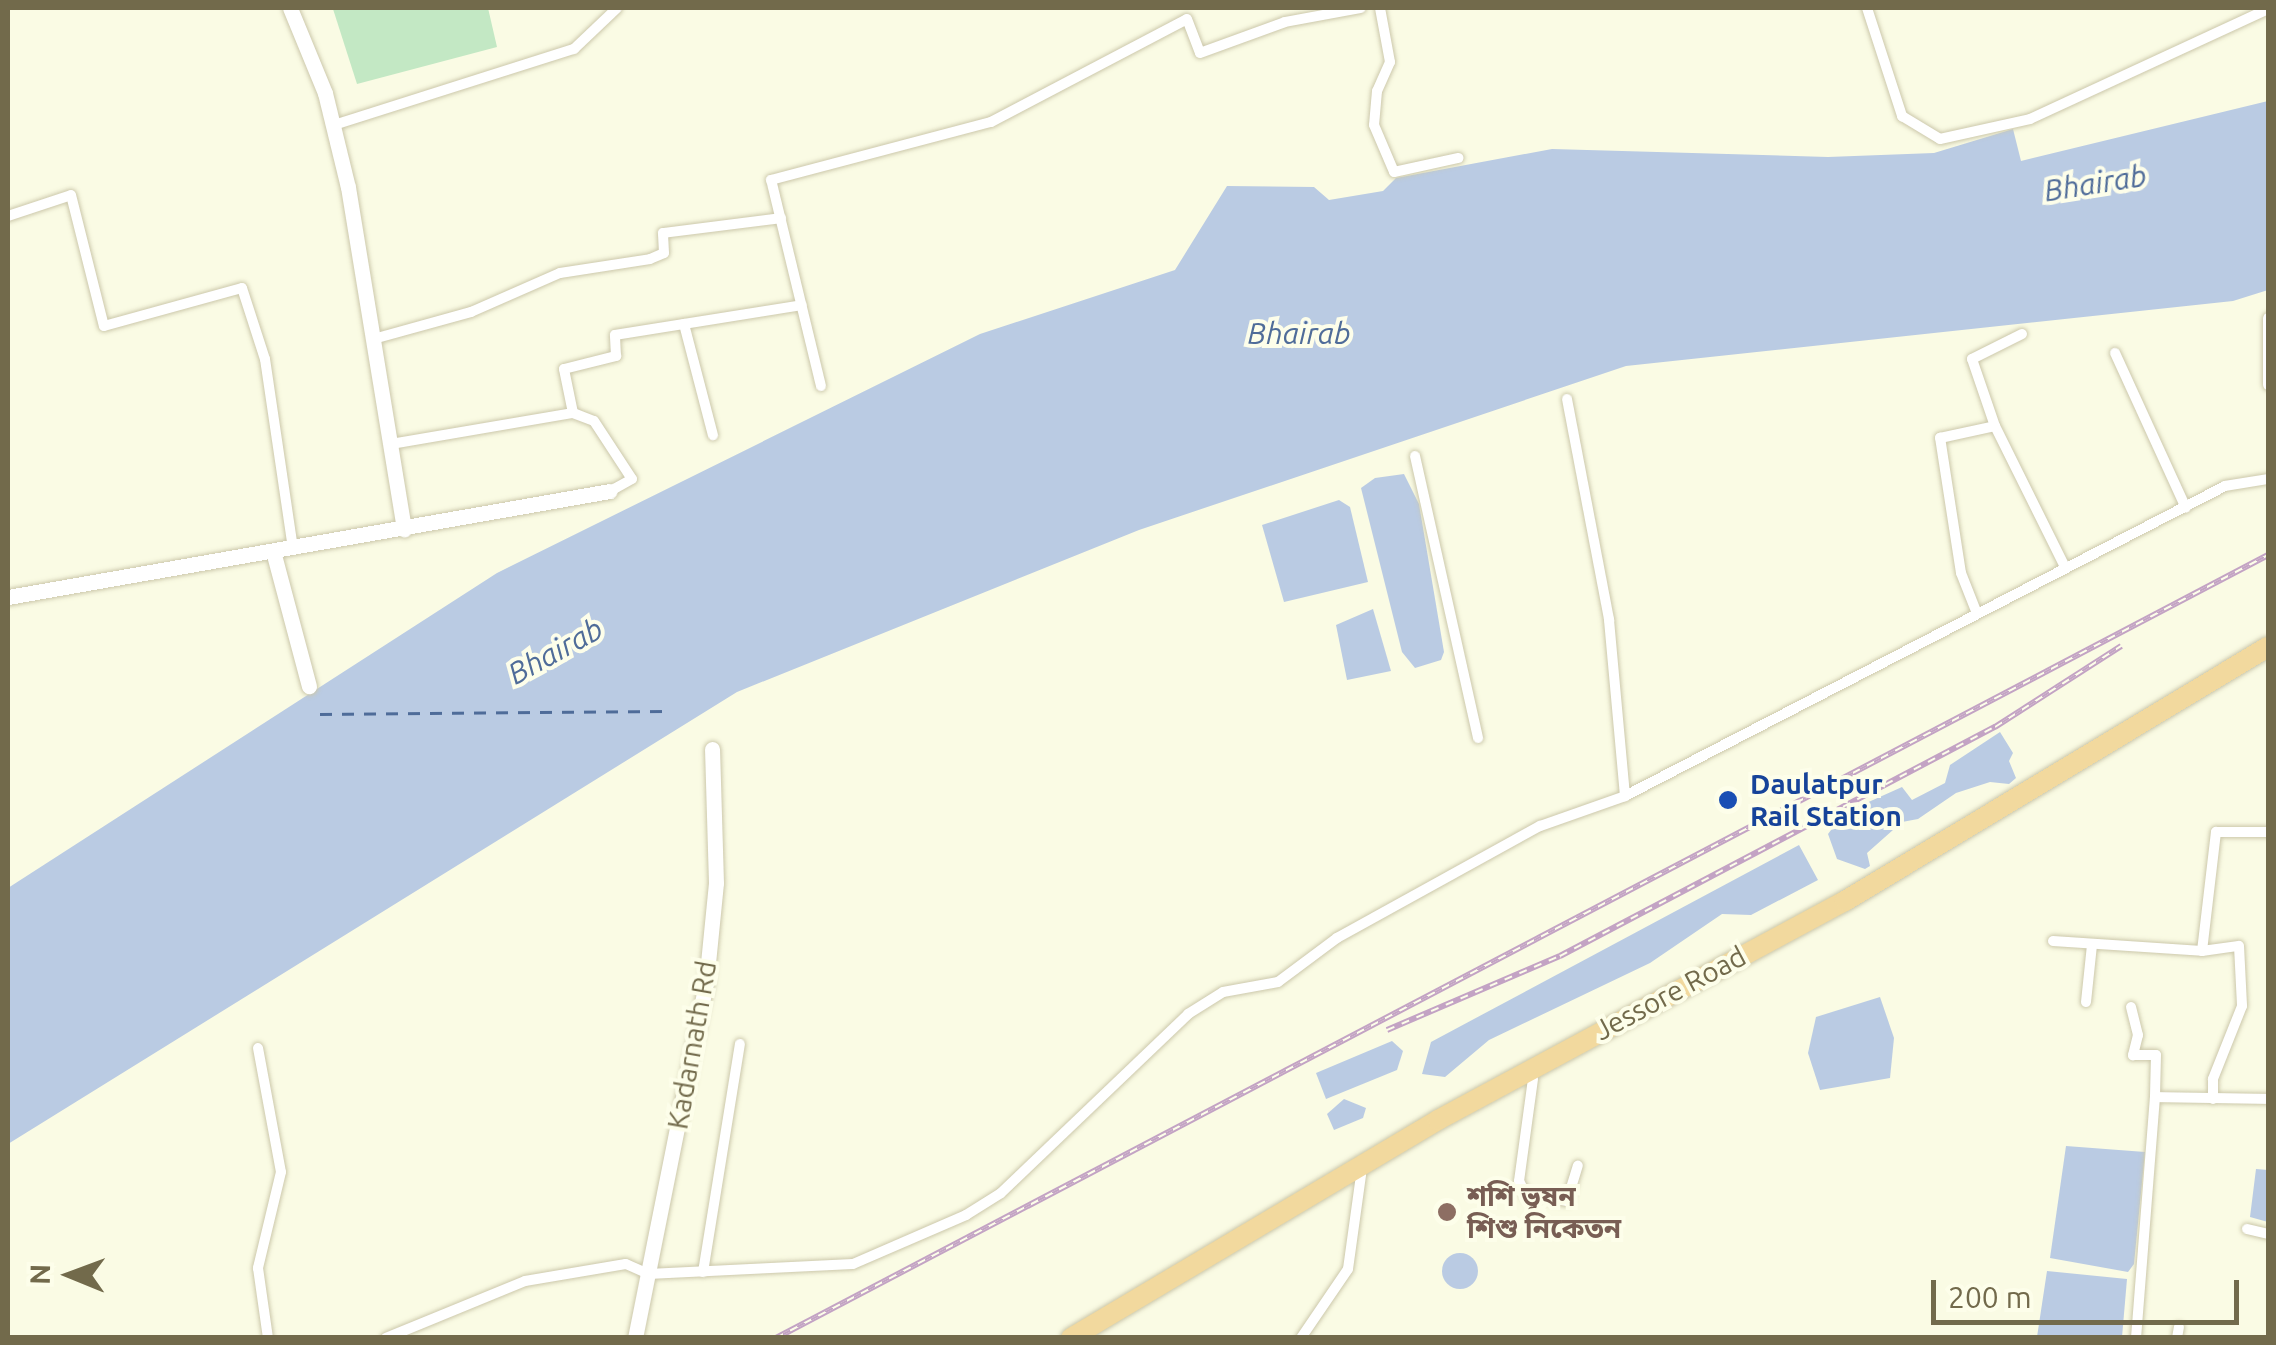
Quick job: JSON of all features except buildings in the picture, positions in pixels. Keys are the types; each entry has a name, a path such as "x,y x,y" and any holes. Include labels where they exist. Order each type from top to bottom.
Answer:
{"highway":[{"name":"Jessore Road","path":"1070,1338 1438,1120 1845,901 2268,647"},
{"name":"Jessore Road","path":"1090,1338 1532,1078 1916,870 2268,660"}],"main road":[{"path":"290,8 334,125 378,338 404,529"},
{"path":"8,596 610,490"},
{"path":"273,551 309,686"},
{"name":"Kadarnath Rd","path":"635,1338 706,983 716,883 712,749"}],"street":[{"path":"334,125 574,49 616,8"},
{"path":"821,386 771,180 991,122 1187,20 1200,53 1270,26 1362,8"},
{"path":"1380,8 1390,62 1377,90 1374,125 1394,172 1458,158"},
{"path":"1867,8 1902,116 1940,139 2030,119 2268,9"},
{"path":"8,216 72,195 104,326 242,288 265,359 293,548"},
{"path":"378,338 471,312 560,273 664,254 664,233 781,218"},
{"path":"574,413 564,369 616,356 615,335 802,306"},
{"path":"2268,318 2268,385"},
{"path":"684,324 713,434"},
{"path":"2022,334 1972,359 1995,426 2064,566"},
{"path":"2115,353 2186,508"},
{"path":"1567,399 1609,620 1625,796"},
{"path":"390,444 574,413 594,422 632,479 610,490"},
{"path":"1976,611 1961,573 1940,438 1995,426"},
{"path":"1414,456 1478,738"},
{"path":"386,1338 525,1281 626,1264 648,1274 852,1264 966,1216 1042,1156 1188,1014 1223,992 1278,982 1337,938 1540,826 1625,796 1976,611 2226,486 2268,480"},
{"path":"2202,951 2216,832 2268,832"},
{"path":"2053,940 2202,951 2239,946 2242,1006 2213,1079 2213,1099"},
{"path":"2086,1002 2092,944"},
{"path":"2130,1007 2138,1035 2133,1055 2156,1055 2136,1338"},
{"path":"703,1272 740,1044"},
{"path":"258,1048 281,1172 258,1268 268,1338"},
{"path":"1532,1078 1519,1181 1526,1195 1567,1202 1578,1166"},
{"path":"2155,1097 2268,1100"},
{"path":"1301,1338 1348,1269 1362,1175"},
{"path":"2247,1229 2268,1234"}],"green space":[{"path":"488,8 497,47 357,84 333,9"}],"water":[{"name":"Bhairab","path":"2268,101 2268,290 2233,301 1626,366 1139,530 737,692 8,1144 8,888 497,573 980,334 1175,270 1227,186 1314,187 1329,200 1383,191 1396,178 1552,149 1828,157 1934,153 2013,129 2021,161"},
{"path":"1404,474 1419,504 1444,652 1441,660 1415,668 1402,652 1361,488 1375,478"},
{"path":"1339,500 1350,507 1368,582 1284,602 1262,525"},
{"path":"1373,609 1391,671 1347,680 1336,625"},
{"path":"2000,732 2013,753 2009,761 2016,778 2009,784 1990,782 1956,793 1918,819 1902,822 1867,853 1870,866 1865,869 1837,859 1828,834 1844,813 1902,787 1912,800 1945,783 1950,765"},
{"path":"1799,845 1818,880 1751,915 1722,914 1650,963 1489,1040 1445,1077 1422,1074 1431,1042"},
{"path":"1880,997 1894,1038 1890,1078 1820,1090 1808,1053 1816,1017"},
{"path":"1392,1041 1403,1051 1397,1070 1326,1099 1316,1073"},
{"path":"1344,1099 1366,1108 1363,1118 1334,1130 1327,1114"},
{"path":"2066,1146 2145,1152 2134,1264 2128,1272 2050,1258"},
{"path":"2256,1169 2268,1170 2268,1222 2250,1217"},
{"path":"1460,1253 1473,1258 1478,1271 1473,1284 1460,1289 1447,1284 1442,1271 1447,1258"},
{"path":"2047,1271 2127,1279 2122,1337 2037,1337"}],"ferry route":[{"path":"320,714 668,711"}],"railway":[{"path":"776,1338 2268,555"},
{"path":"1387,1030 1560,956 1995,727 2121,646"}],"place":[{"name":"Daulatpur Rail Station","path":"1728,800"},
{"name":"শশি ভূষন শিশু নিকেতন","path":"1447,1212"}]}
